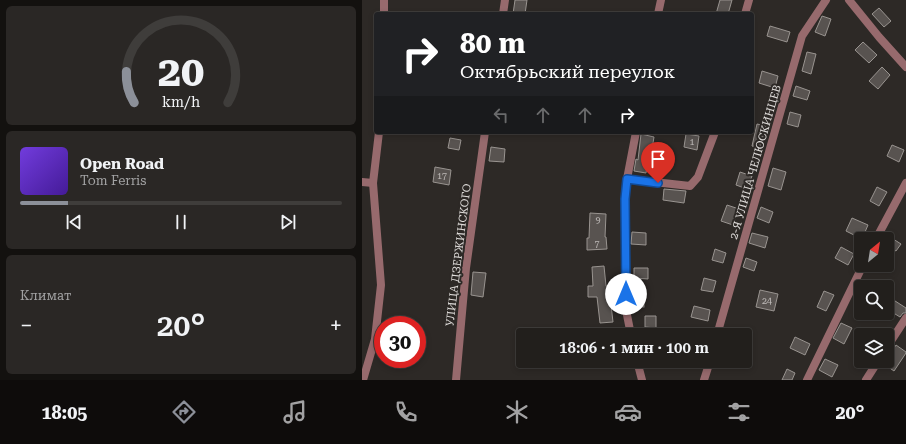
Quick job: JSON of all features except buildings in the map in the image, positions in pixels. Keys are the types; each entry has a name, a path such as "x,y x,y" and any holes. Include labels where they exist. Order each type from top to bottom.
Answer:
{"street":[{"path":"384,0 384,12"},
{"path":"503,12 505,0"},
{"path":"658,12 661,0"},
{"path":"746,12 749,0"},
{"name":"2-Я УЛИЦА ЧЕЛЮСКИНЦЕВ","path":"719,328 802,36 826,0"},
{"path":"849,0 906,67"},
{"path":"363,380 375,339 381,285 373,183 379,134"},
{"name":"УЛИЦА ДЗЕРЖИНСКОГО","path":"456,380 466,268 485,134"},
{"path":"630,328 626,310 625,199 627,179 636,134"},
{"path":"627,179 690,186 698,177 714,134"},
{"path":"362,182 373,183"},
{"path":"880,232 906,183"},
{"path":"807,380 860,272"},
{"path":"894,336 906,318"},
{"path":"639,368 642,380"},
{"path":"704,380 708,368"},
{"path":"866,380 874,368"}],"route":[{"path":"626,294 625,199 627,179 658,183"}]}
